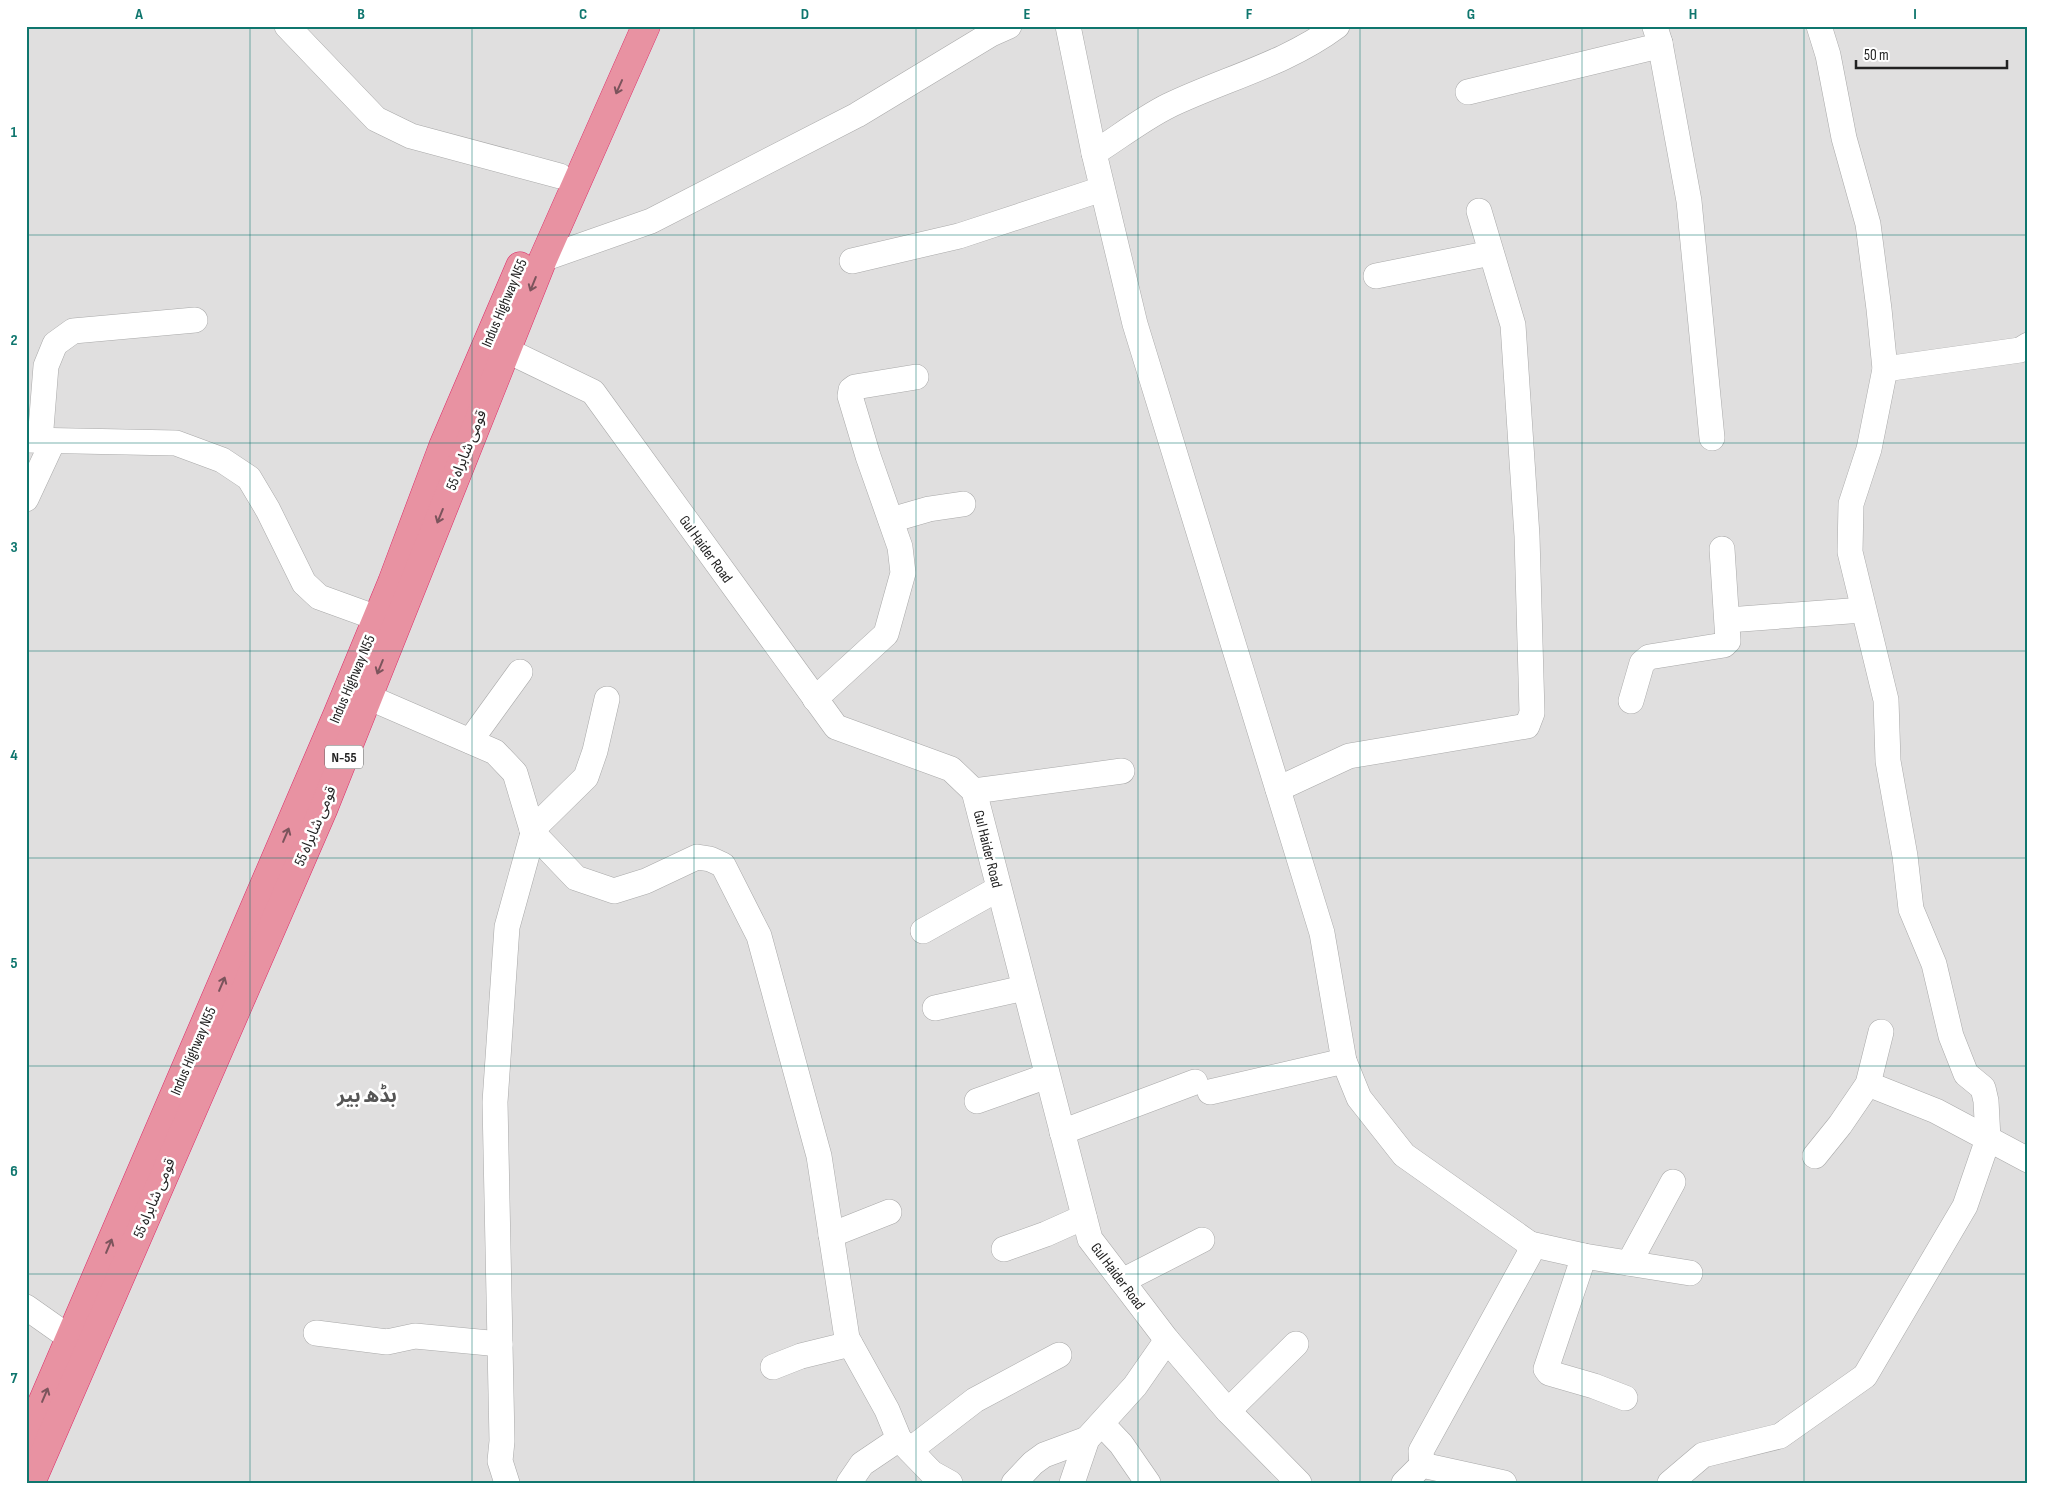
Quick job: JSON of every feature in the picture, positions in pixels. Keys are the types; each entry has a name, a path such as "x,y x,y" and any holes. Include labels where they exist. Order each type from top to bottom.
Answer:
{"highway":[{"name":"Indus Highway N55","path":"26,1440 377,618 443,446 627,26"},
{"name":"قومی شاہراہ 55","path":"31,1483 323,810 542,259 646,26"}],"street":[{"path":"287,26 376,119 387,126 411,136 560,176"},
{"path":"542,259 652,221 857,115 991,34 1009,26"},
{"path":"1068,26 1102,189 1135,324 1322,933 1344,1061 1359,1098 1404,1155 1530,1244 1584,1256 1690,1273"},
{"path":"1094,153 1167,107 1251,73 1318,41 1337,26"},
{"path":"1670,1483 1703,1455 1780,1436 1866,1376 1965,1206 1988,1139 1986,1101 1983,1088 1966,1074 1951,1036 1934,964 1911,909 1905,856 1888,761 1886,700 1850,552 1850,504 1869,449 1884,369 1879,309 1868,224 1844,138 1828,55 1819,26"},
{"path":"1468,92 1650,48 1658,34"},
{"path":"1658,34 1690,201 1712,438"},
{"path":"852,260 958,236 1102,189"},
{"path":"1278,790 1350,756 1527,726 1532,714 1527,546 1513,325 1479,211"},
{"path":"1376,276 1491,253"},
{"path":"26,499 40,440 46,366 55,344 73,331 195,320"},
{"path":"1884,369 2020,350 2028,345"},
{"name":"Gul Haider Road","path":"506,350 592,392 836,727 951,769 974,791 1090,1239 1167,1340 1228,1411 1299,1483"},
{"path":"815,698 886,634 903,573 900,547 868,456 850,396 851,390 855,387 916,377"},
{"path":"40,440 176,443 222,460 249,478 268,510 304,583 319,597 377,618"},
{"path":"891,520 929,509 963,504"},
{"path":"1631,701 1642,663 1649,657 1724,645 1728,641 1722,549"},
{"path":"1728,620 1863,610"},
{"path":"470,741 520,672"},
{"path":"368,696 495,752 516,773 533,832 576,878 614,891 646,881 697,857 710,859 723,865 759,936 819,1156 850,1344 905,1445 932,1473 950,1483"},
{"path":"507,1483 500,1461 502,1441 496,1092 507,927 533,832 586,777 595,751 607,699"},
{"path":"974,791 1122,771"},
{"path":"922,931 998,889"},
{"path":"935,1008 1024,988"},
{"path":"1815,1156 1840,1126 1868,1084 1881,1032"},
{"path":"1062,1132 1203,1087 1344,1061"},
{"path":"977,1101 1048,1076"},
{"path":"1868,1084 1936,1111 2028,1160"},
{"path":"1629,1263 1673,1182"},
{"path":"831,1235 889,1212"},
{"path":"1004,1249 1046,1234 1084,1217"},
{"path":"1122,1281 1202,1240"},
{"path":"1404,1483 1422,1465 1421,1451 1529,1255 1530,1244"},
{"path":"1584,1256 1546,1369 1549,1373 1594,1386 1625,1398"},
{"path":"26,1307 70,1338"},
{"path":"316,1333 387,1342 415,1336 500,1344"},
{"path":"1072,1483 1094,1432 1135,1386 1167,1340"},
{"path":"773,1367 801,1356 850,1344"},
{"path":"1228,1411 1296,1344"},
{"path":"849,1483 862,1464 905,1445 975,1400 1059,1354"},
{"path":"1014,1483 1032,1463 1044,1455 1094,1432 1122,1444 1148,1483"},
{"path":"1422,1465 1504,1483"}],"shaded area":[{"path":"26,26 2028,26 2028,1483 26,1483 26,805 28,802 26,801"}],"district":[{"name":"بڈھ بیر","path":"367,1095"}]}
